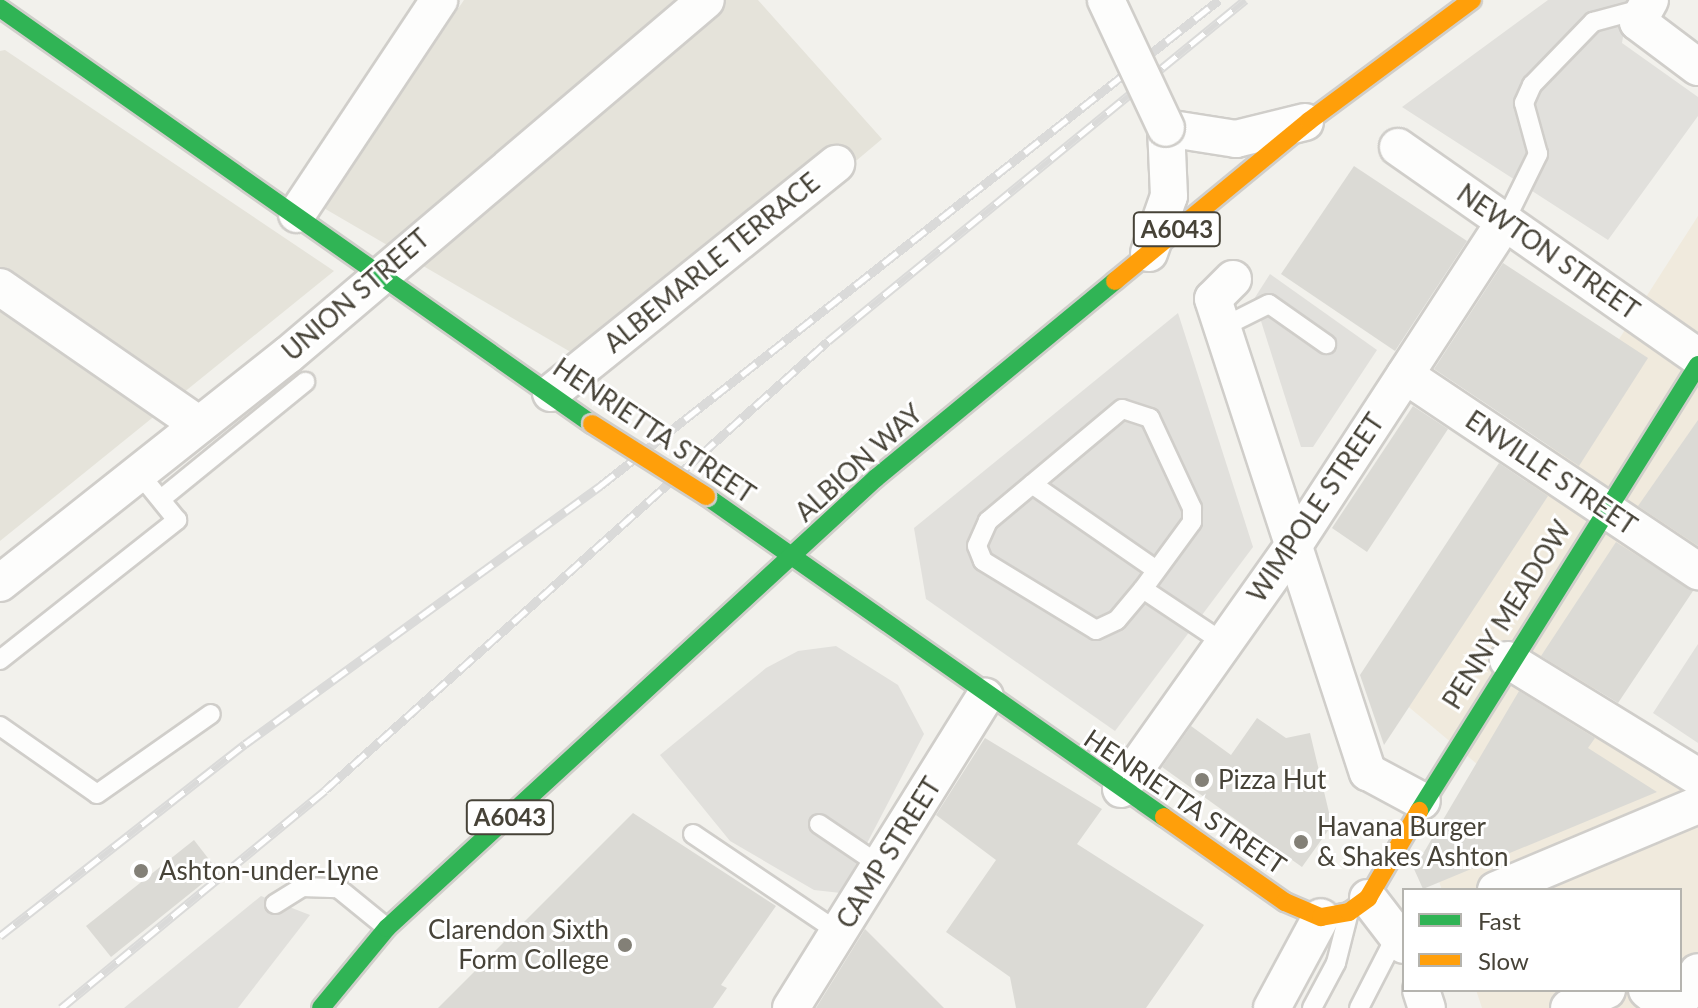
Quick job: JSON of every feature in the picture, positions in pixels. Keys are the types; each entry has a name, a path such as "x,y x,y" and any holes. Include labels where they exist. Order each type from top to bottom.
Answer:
{"main road":[{"name":"ALBION WAY","path":"321,1008 387,928 793,558 876,478 1309,121 1472,0"},
{"name":"HENRIETTA STREET","path":"5,16 297,214 375,275 592,424 706,496 985,696 1285,902 1346,909"},
{"name":"PENNY MEADOW","path":"1346,909 1422,801 1508,660 1698,365"}],"street":[{"path":"297,214 439,0"},
{"name":"UNION STREET","path":"0,583 150,486 199,425 706,0"},
{"path":"1106,0 1166,128 1169,196 1149,253"},
{"path":"1644,10 1698,67"},
{"path":"1166,128 1236,139 1309,121"},
{"name":"NEWTON STREET","path":"1398,147 1698,357"},
{"name":"ALBEMARLE TERRACE","path":"551,393 836,164"},
{"name":"WIMPOLE STREET","path":"1121,789 1296,542 1505,221"},
{"path":"1233,279 1213,299 1296,542 1368,772 1422,801"},
{"path":"3,293 199,425"},
{"name":"ENVILLE STREET","path":"1405,375 1698,571"},
{"path":"1508,660 1698,777"},
{"name":"CAMP STREET","path":"791,1008 884,868 985,696"},
{"path":"1501,888 1698,805"},
{"path":"1272,1008 1346,909 1402,935"},
{"path":"1569,1008 1603,992"}],"lane":[{"path":"1505,221 1538,154 1524,103 1532,85 1593,22 1644,10"},
{"path":"1223,327 1269,304 1326,344"},
{"path":"0,660 177,520 150,486 305,382"},
{"path":"1122,409 1150,418 1192,508 1192,522 1117,620 1096,630 983,561 979,534 1032,484 1122,409"},
{"path":"1032,484 1156,570"},
{"path":"1143,589 1224,643"},
{"path":"3,733 97,794 211,714"},
{"path":"819,824 884,868"},
{"path":"693,834 840,933"},
{"path":"275,904 302,887 338,888 387,928"},
{"path":"1312,1008 1336,963 1346,909"},
{"path":"1359,1008 1402,935"}],"shaded area":[{"path":"464,0 758,0 882,139 605,372 322,207"},
{"path":"1548,0 1629,0 1622,43 1698,97 1698,116 1608,240 1402,107"},
{"path":"5,50 334,271 0,541 0,51"},
{"path":"1698,216 1698,542 1594,691 1682,746 1698,787 1698,1008 1482,1008 1477,992 1682,992 1682,888 1441,888 1428,850 1477,764 1392,693"},
{"path":"1270,274 1377,350 1313,447 1301,447 1254,299"},
{"path":"1178,313 1253,547 1115,731 926,599 914,528"},
{"path":"1698,644 1698,743 1653,713"},
{"path":"836,646 898,685 924,734 841,893 814,890 730,841 660,755 766,668 798,651"},
{"path":"261,896 310,915 238,1008 124,1008"}],"building":[{"path":"1354,166 1467,241 1395,351 1281,274"},
{"path":"1503,263 1648,358 1579,466 1434,369"},
{"path":"1413,406 1448,429 1367,552 1332,528"},
{"path":"1698,420 1698,546 1638,506"},
{"path":"1499,463 1548,496 1384,745 1360,675"},
{"path":"1616,542 1693,591 1618,703 1541,656"},
{"path":"1519,691 1595,738 1588,748 1657,792 1425,888 1423,888 1414,869"},
{"path":"1257,718 1286,738 1310,733 1332,825 1302,867 1162,767 1191,726 1231,755"},
{"path":"985,738 1102,809 1077,844 1204,925 1146,1008 1016,1008 1010,977 946,932 996,860 936,815"},
{"name":"Clarendon Sixth Form College","path":"633,813 776,906 721,985 727,988 713,1008 438,1008"},
{"path":"194,840 218,871 111,957 86,926"},
{"path":"865,929 944,1008 816,1008"}],"railway":[{"path":"0,936 245,744 600,486 1219,0"},
{"path":"61,1008 325,790 828,341 1245,0"}],"traffic: fast":[{"path":"0,8 592,424"},
{"path":"321,1008 387,928 876,478 1115,281"},
{"path":"1419,811 1698,365"},
{"path":"706,496 1164,817"}],"traffic: slow":[{"path":"1115,281 1309,121 1472,0"},
{"path":"592,424 706,496"},
{"path":"1164,817 1285,902 1321,917 1349,912 1368,898 1419,811"}],"place":[{"name":"Pizza Hut","path":"1202,780"},
{"name":"Havana Burger & Shakes Ashton","path":"1301,842"},
{"name":"Ashton-under-Lyne","path":"141,871"},
{"name":"Clarendon Sixth Form College","path":"625,945"}]}
